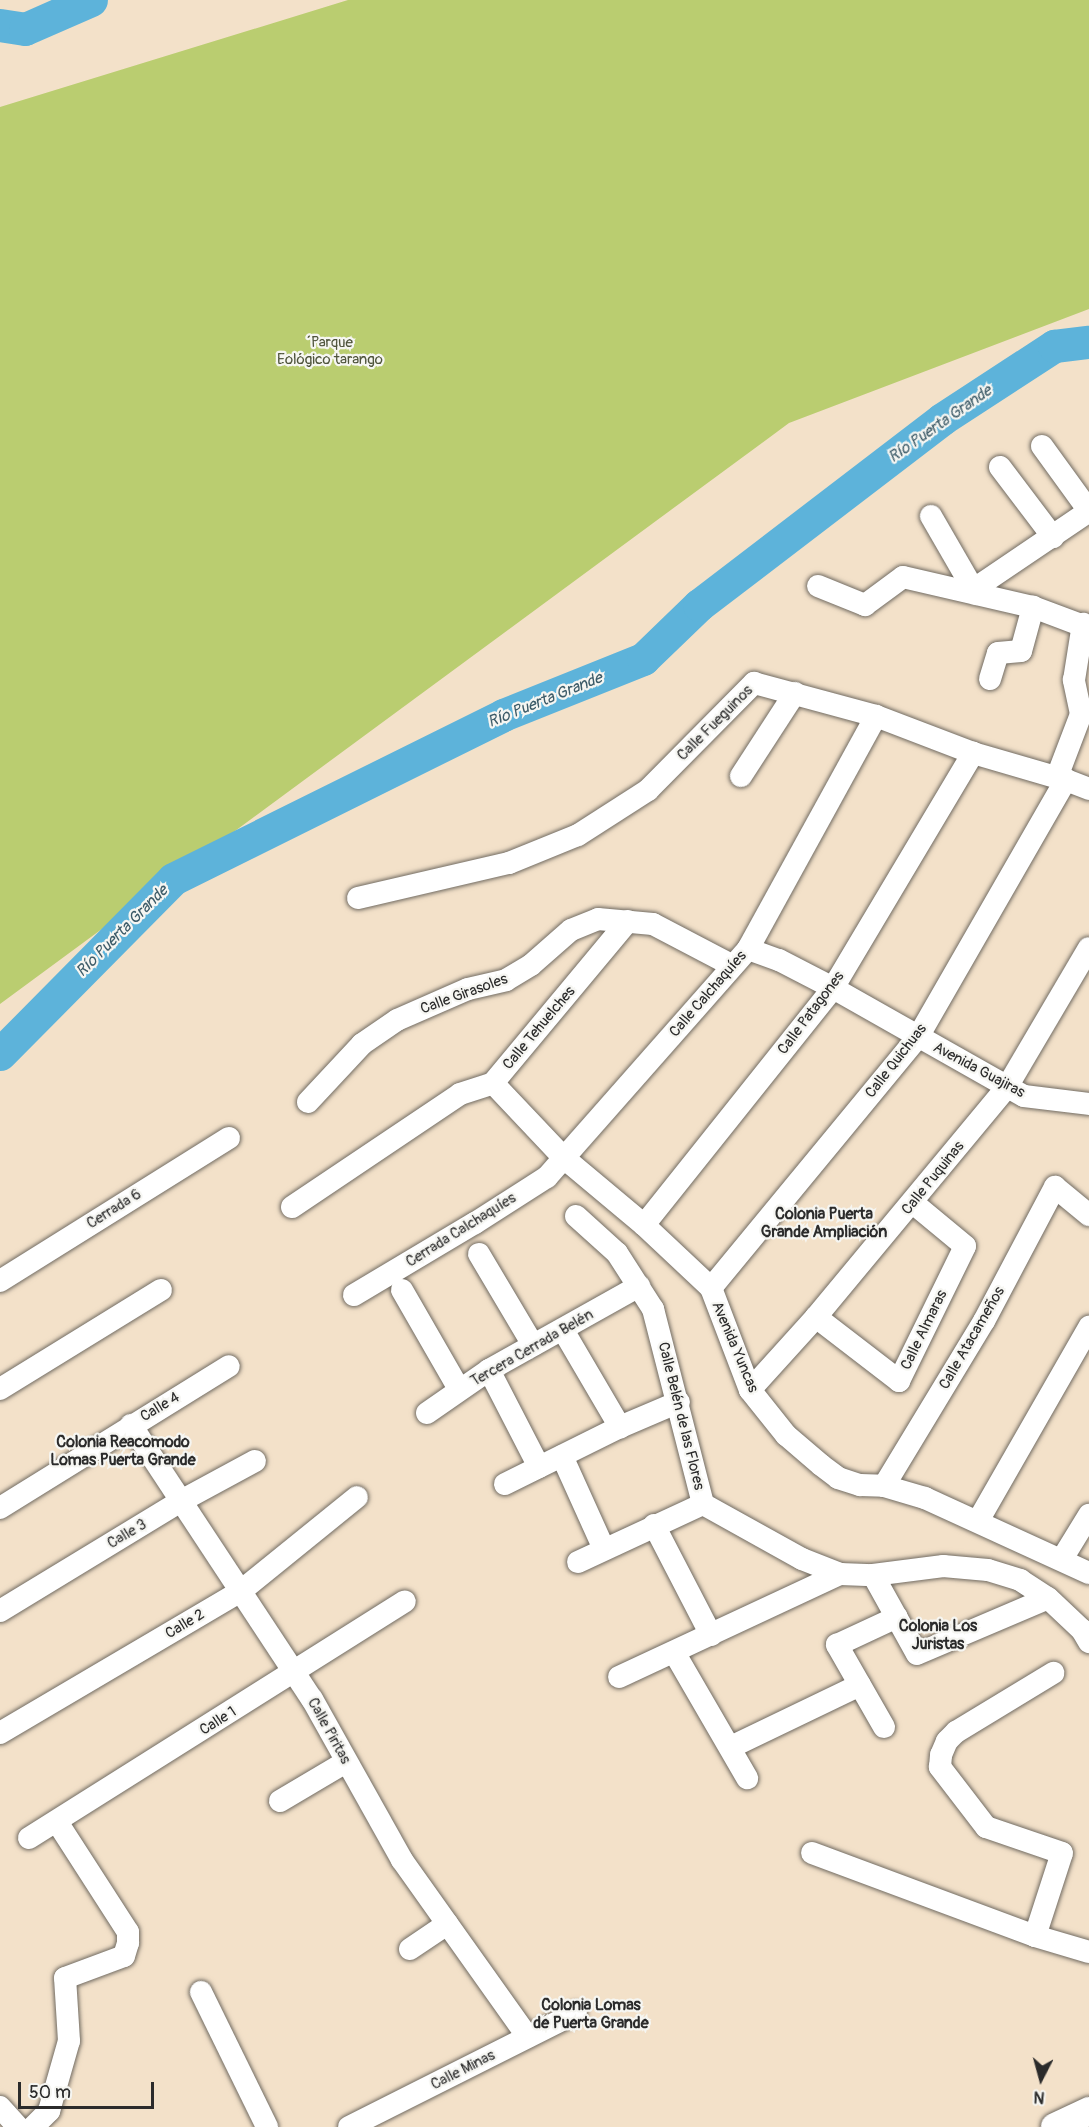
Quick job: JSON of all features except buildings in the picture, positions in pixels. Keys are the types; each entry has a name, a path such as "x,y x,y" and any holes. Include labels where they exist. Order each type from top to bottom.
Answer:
{"main road":[{"path":"1055,2127 1087,2117"}],"street":[{"path":"975,592 1089,511 1042,446"},
{"path":"1000,467 1053,537"},
{"path":"931,516 975,592"},
{"path":"818,586 865,605 903,577 975,592 1087,624"},
{"path":"990,679 998,652 1022,651 1033,607"},
{"name":"Calle Quichuas","path":"711,1288 918,1037 1062,779 1081,714 1074,673 1087,624"},
{"name":"Calle Fueguinos","path":"358,898 509,863 578,835 648,790 754,683 876,716 973,753 1089,789"},
{"path":"741,776 795,693"},
{"name":"Calle Calchaquíes","path":"564,1158 741,958 876,716"},
{"name":"Calle Patagones","path":"644,1225 833,988 973,753"},
{"name":"Calle Girasoles","path":"308,1102 362,1044 397,1020 468,989 506,980 531,965 570,930 598,919 653,924 741,958"},
{"name":"Calle Tehuelches","path":"564,1158 493,1083 628,921"},
{"name":"Calle Puquinas","path":"750,1390 913,1203 1007,1087 1089,948"},
{"name":"Avenida Guajiras","path":"741,958 779,960 1024,1096 1089,1104"},
{"path":"292,1207 460,1094 493,1083"},
{"name":"Cerrada 6","path":"0,1281 229,1138"},
{"name":"Avenida Yuncas","path":"564,1158 644,1225 711,1288 750,1390 786,1435 830,1471 860,1485 884,1486 925,1498 1089,1573"},
{"name":"Cerrada Calchaquíes","path":"354,1295 547,1177 564,1158"},
{"name":"Calle Atacameños","path":"884,1486 984,1321 1055,1187 1089,1215"},
{"name":"Calle Almaras","path":"816,1317 899,1381 965,1246 913,1203"},
{"name":"Calle Belén de las Flores","path":"576,1215 617,1252 653,1309 679,1402 703,1504 802,1559 840,1574 873,1575 943,1566 988,1570 1020,1580 1048,1598 1082,1630 1089,1642"},
{"path":"478,1254 533,1345"},
{"name":"Tercera Cerrada Belén","path":"427,1413 489,1370 639,1286"},
{"path":"0,1389 161,1290"},
{"path":"402,1290 459,1389"},
{"path":"978,1521 1089,1327"},
{"path":"563,1330 620,1427"},
{"name":"Calle 4","path":"0,1508 229,1366"},
{"path":"489,1370 539,1467"},
{"path":"505,1484 620,1427 679,1402"},
{"name":"Calle Piritas","path":"131,1425 294,1672 402,1860 528,2037"},
{"path":"562,1456 604,1549"},
{"name":"Calle 3","path":"0,1611 182,1501 255,1461"},
{"name":"Calle 2","path":"0,1733 241,1591 357,1497"},
{"path":"578,1562 703,1504"},
{"path":"1062,1559 1089,1515"},
{"path":"654,1526 711,1635"},
{"path":"619,1677 840,1574"},
{"path":"873,1575 917,1654 1048,1598"},
{"name":"Calle 1","path":"29,1838 405,1601"},
{"path":"884,1727 837,1645 897,1617"},
{"path":"674,1652 747,1778"},
{"path":"1035,1936 1062,1853 986,1827 940,1767 941,1755 946,1742 956,1732 1053,1673"},
{"path":"731,1747 860,1685"},
{"path":"280,1801 346,1762"},
{"path":"33,2127 49,2111 69,2041 65,1978 124,1956 128,1943 128,1932 57,1822"},
{"path":"812,1853 1035,1936 1089,1952"},
{"path":"410,1949 447,1924"},
{"path":"201,1992 267,2127"},
{"name":"Calle Minas","path":"349,2127 576,2013"},
{"path":"0,2107 18,2127"}],"green space":[{"name":"´Parque Eológico tarango","path":"348,0 1089,0 1089,309 789,423 0,1004 0,107"}],"waterway":[{"path":"0,25 25,29 91,0"},
{"name":"Río Puerta Grande","path":"0,1054 173,879 503,715 643,659 699,605 942,419 1054,346 1089,342"}],"district":[{"name":"Colonia Puerta Grande Ampliación","path":"824,1223"},
{"name":"Colonia Reacomodo Lomas Puerta Grande","path":"123,1451"},
{"name":"Colonia Los Juristas","path":"938,1635"},
{"name":"Colonia Lomas de Puerta Grande","path":"591,2014"}]}
